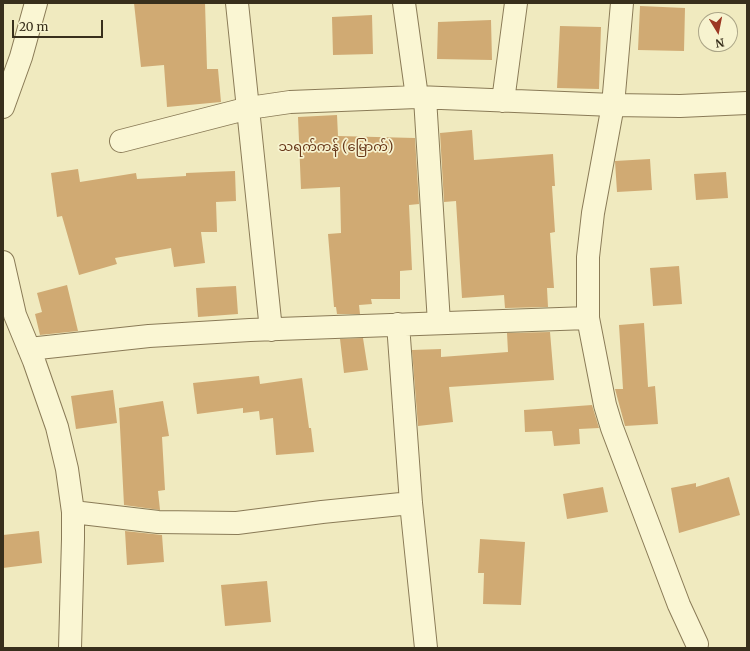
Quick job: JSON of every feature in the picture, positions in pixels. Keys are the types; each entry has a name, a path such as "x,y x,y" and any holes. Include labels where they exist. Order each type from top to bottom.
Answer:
{"street":[{"path":"3,107 36,3"},
{"path":"238,3 271,330"},
{"path":"404,3 421,97 438,323"},
{"path":"503,101 516,3"},
{"path":"622,3 613,105 592,221 588,257 588,318 605,405 612,428 679,605 697,644"},
{"path":"121,141 249,108 290,102 421,97 613,105 680,106 747,103"},
{"path":"3,262 15,315 57,427 67,468 73,512 70,648"},
{"path":"29,349 149,336 398,324 588,318"},
{"path":"398,324 411,503 426,648"},
{"path":"73,512 158,522 237,523 322,512 411,503"}],"building":[{"path":"134,3 205,3 207,69 218,69 221,102 167,107 164,65 141,67"},
{"path":"640,6 685,8 684,51 638,50"},
{"path":"372,15 373,54 333,55 332,17"},
{"path":"491,20 492,60 437,59 438,22"},
{"path":"560,26 601,27 599,89 557,88"},
{"path":"337,115 338,136 415,138 419,204 409,205 412,270 400,271 400,299 371,299 372,304 359,305 360,314 337,314 336,307 334,307 328,234 341,233 340,187 301,189 298,117"},
{"path":"472,130 474,160 553,154 555,186 552,186 555,232 550,233 554,288 547,288 548,307 505,308 504,295 462,298 456,201 444,202 440,133"},
{"path":"650,159 652,190 617,192 615,161"},
{"path":"78,169 80,182 136,173 137,179 186,176 186,173 235,171 236,201 216,202 217,232 201,232 205,263 174,267 171,248 115,258 117,264 79,275 62,216 57,217 51,173"},
{"path":"726,172 728,198 696,200 694,174"},
{"path":"679,266 682,304 653,306 650,268"},
{"path":"67,285 78,331 40,335 35,314 42,312 37,293"},
{"path":"236,286 238,314 198,317 196,288"},
{"path":"644,323 648,387 655,386 658,424 625,426 615,389 623,389 619,325"},
{"path":"550,332 554,380 449,387 453,422 418,426 412,350 441,349 441,357 508,352 507,333"},
{"path":"363,338 368,370 344,373 340,339"},
{"path":"259,376 260,384 302,378 314,452 276,455 273,418 260,420 259,411 243,413 243,408 197,414 193,383"},
{"path":"113,390 117,423 76,429 71,396"},
{"path":"163,401 169,436 162,437 165,490 158,491 160,510 124,505 119,408"},
{"path":"592,405 599,428 579,429 580,444 554,446 552,431 525,432 524,410"},
{"path":"729,477 740,515 679,533 671,488 696,483 696,487"},
{"path":"603,487 608,512 567,519 563,494"},
{"path":"39,531 42,563 3,568 3,535"},
{"path":"125,531 162,535 164,562 127,565"},
{"path":"480,539 525,542 521,605 483,604 484,573 478,573"},
{"path":"267,581 271,622 225,626 221,585"}],"district":[{"name":"သရက်ကန် (မြောက်)","path":"336,147"}]}
